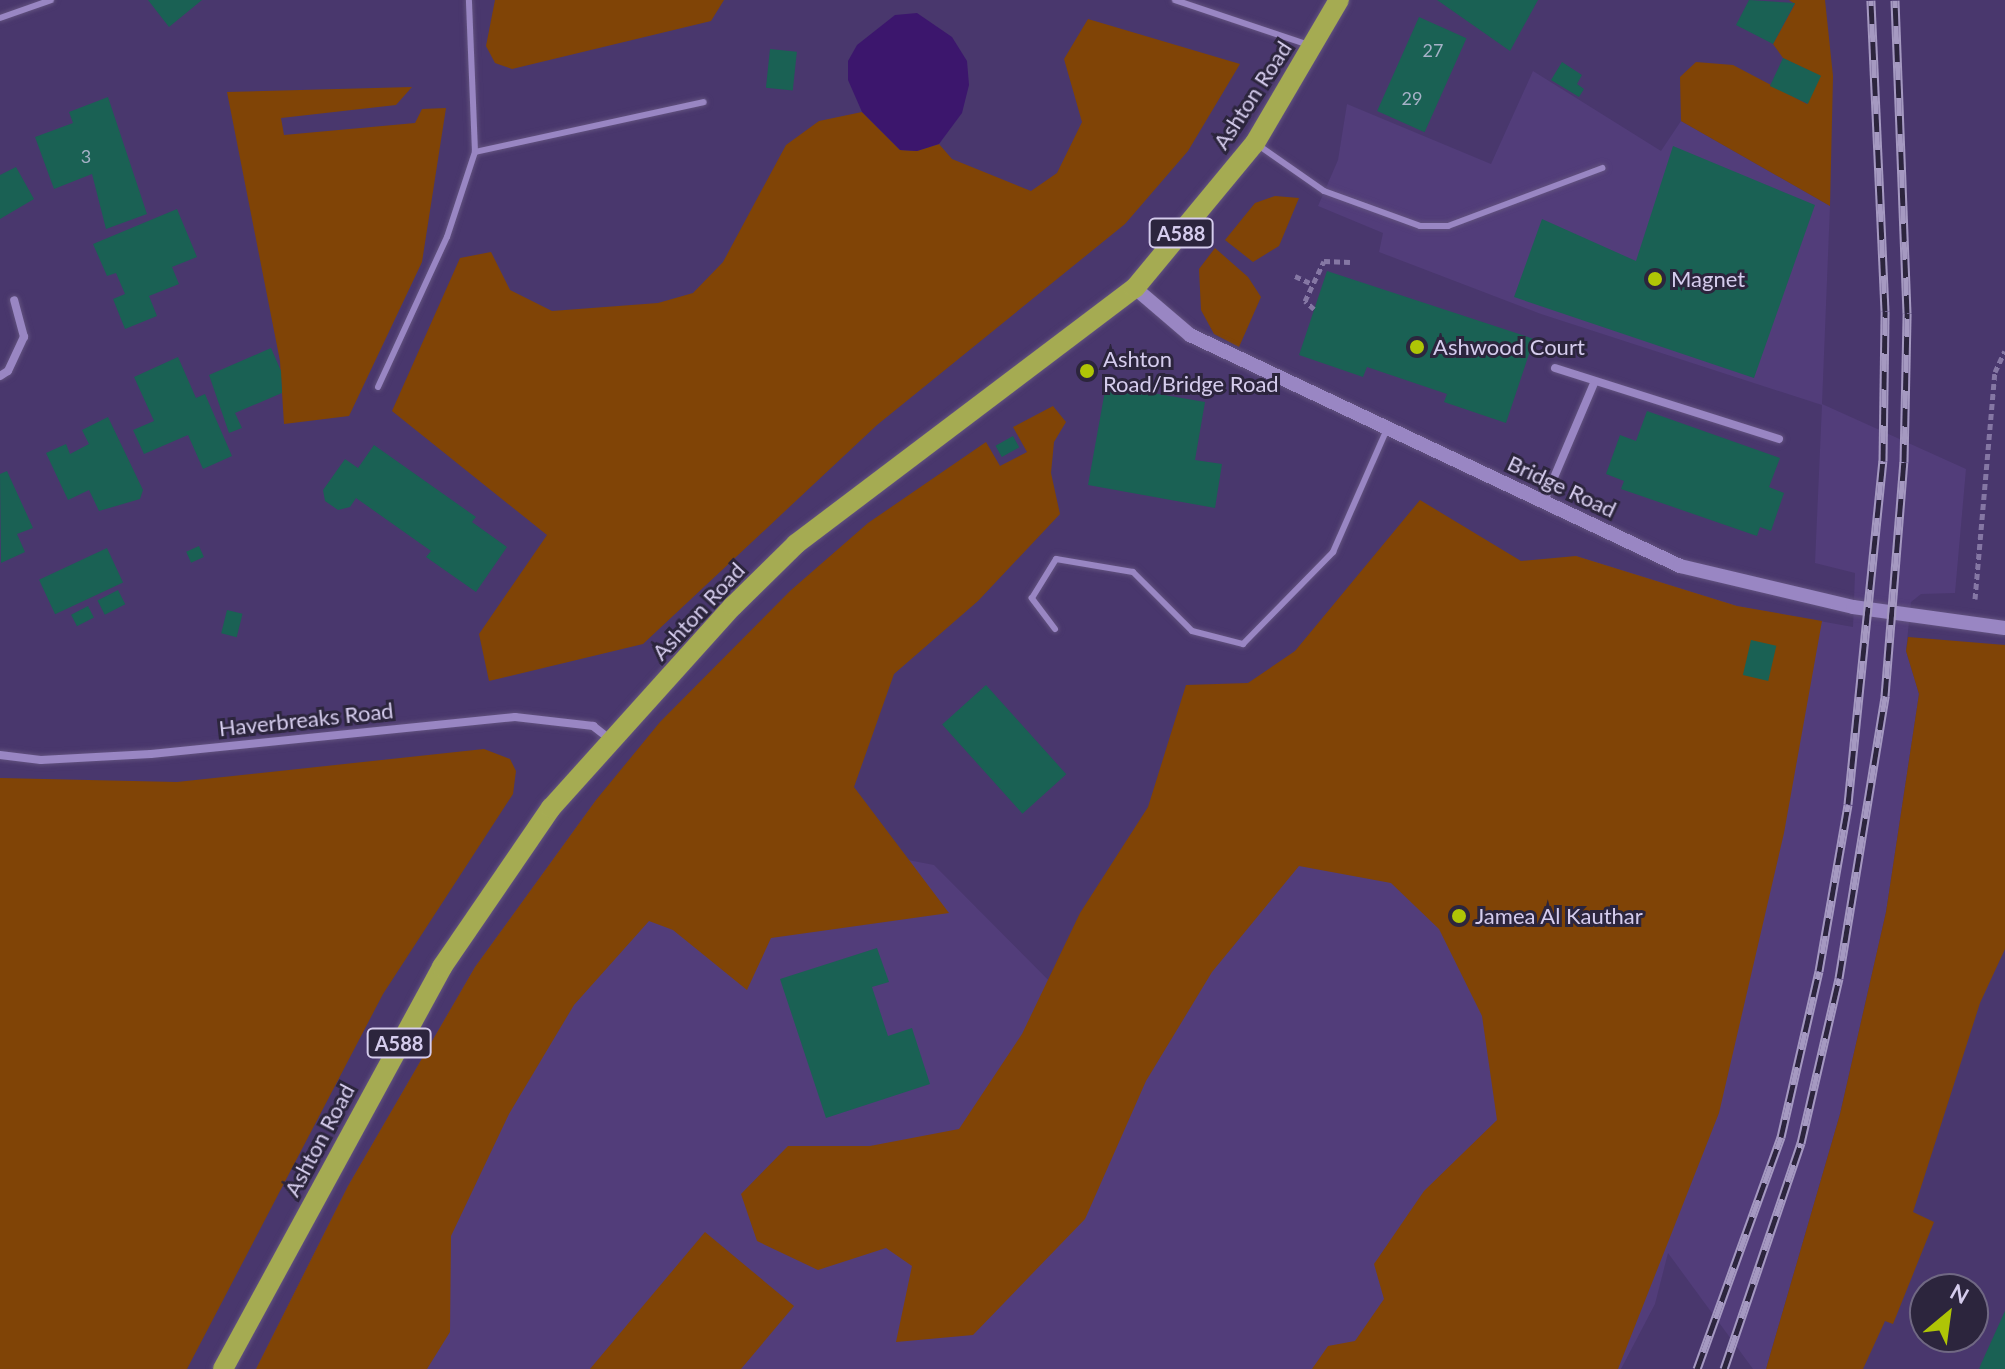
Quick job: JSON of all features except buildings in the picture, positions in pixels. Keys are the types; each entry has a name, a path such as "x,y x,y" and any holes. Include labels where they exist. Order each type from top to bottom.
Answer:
{"main road":[{"name":"Ashton Road","path":"223,1369 442,967 551,808 733,606 796,544 1135,288 1255,143 1339,0"}],"street":[{"name":"Bridge Road","path":"1135,288 1190,335 1680,566 1838,604 2005,628"},
{"path":"0,376 8,371 24,337 14,300"},
{"path":"1555,368 1779,439"},
{"path":"1544,501 1595,381"},
{"name":"Haverbreaks Road","path":"0,755 41,760 151,754 515,717 593,726 611,740"}],"lane":[{"path":"0,18 51,0"},
{"path":"378,387 447,237 475,152 469,0"},
{"path":"1175,0 1312,46"},
{"path":"475,152 704,102"},
{"path":"1255,143 1324,191 1420,226 1448,226 1602,168"},
{"path":"1055,629 1032,598 1056,559 1133,572 1192,631 1243,644 1333,552 1387,429"}],"path":[{"path":"1314,309 1305,301 1324,261 1350,262"},
{"path":"1295,276 1312,284"},
{"path":"1973,624 1995,372 2005,351"}],"shaded area":[{"path":"495,0 724,0 711,21 512,69 495,63 486,46"},
{"path":"1789,0 1825,0 1833,76 1830,206 1681,121 1680,77 1696,62 1733,65 1807,104 1820,76 1783,58 1773,44 1795,4"},
{"path":"917,13 952,37 967,61 969,85 962,113 939,144 917,151 900,150 862,112 848,80 848,61 857,45 895,15"},
{"path":"1088,19 1240,64 1188,151 1125,224 877,425 643,644 489,681 479,634 547,535 392,411 460,258 491,252 510,290 552,311 658,303 693,293 723,262 786,145 819,121 862,112 900,150 917,151 939,144 952,159 1031,191 1057,173 1082,122 1064,59"},
{"name":"Jamea Al Kauthar","path":"1533,71 1661,151 1681,121 1830,206 1822,404 1966,469 1955,593 1921,594 1911,602 1906,651 1919,694 1886,912 1840,1114 1766,1369 1753,1369 1668,1253 1655,1304 1621,1369 256,1369 348,1186 475,967 596,800 934,865 1089,1021 1531,685 1576,556 1737,606 1853,627 1855,573 1815,563 1822,405 1541,314 1379,252 1383,233 1318,206 1338,160 1347,104 1491,164"},
{"path":"412,87 396,105 281,118 284,135 415,123 422,109 446,108 422,262 349,416 284,424 280,361 227,92"},
{"path":"1275,196 1299,198 1279,246 1253,262 1225,240 1255,203"},
{"path":"1215,248 1248,277 1261,297 1239,347 1214,334 1201,310 1199,269"},
{"path":"1053,406 1066,422 1054,442 1051,473 1060,514 978,601 894,674 854,787 949,913 771,938 747,990 673,930 649,921 574,1005 509,1114 451,1236 450,1332 427,1369 256,1369 348,1186 475,967 596,800 660,722 790,591 868,523 986,442 1000,466 1027,452 1013,427"},
{"path":"1420,500 1521,561 1576,556 1737,606 1822,621 1784,833 1719,1113 1618,1369 1312,1369 1328,1346 1355,1341 1384,1299 1374,1264 1424,1191 1497,1120 1482,1016 1439,929 1391,883 1299,866 1212,972 1146,1081 1085,1219 973,1335 896,1342 912,1266 886,1248 818,1270 757,1241 741,1194 788,1146 870,1146 959,1129 1022,1034 1080,913 1148,807 1186,685 1248,683 1295,651"},
{"path":"1908,637 2005,645 2005,949 1980,1003 1913,1212 1934,1222 1914,1273 1909,1273 1909,1284 1893,1324 1885,1321 1863,1369 1766,1369 1840,1114 1886,912 1919,694 1906,651"},
{"path":"484,749 510,759 516,771 513,794 383,994 187,1369 0,1369 0,778 177,782"},
{"path":"705,1232 794,1306 741,1369 590,1369"}],"railway":[{"path":"1697,1369 1781,1137 1819,971 1848,804 1883,461 1885,311 1871,0"},
{"path":"1724,1369 1801,1143 1839,978 1885,696 1904,462 1907,313 1895,0"}],"place":[{"name":"Magnet","path":"1655,279"},
{"name":"Ashwood Court","path":"1417,347"},
{"name":"Ashton Road/Bridge Road","path":"1087,371"},
{"name":"Jamea Al Kauthar","path":"1459,916"}]}
